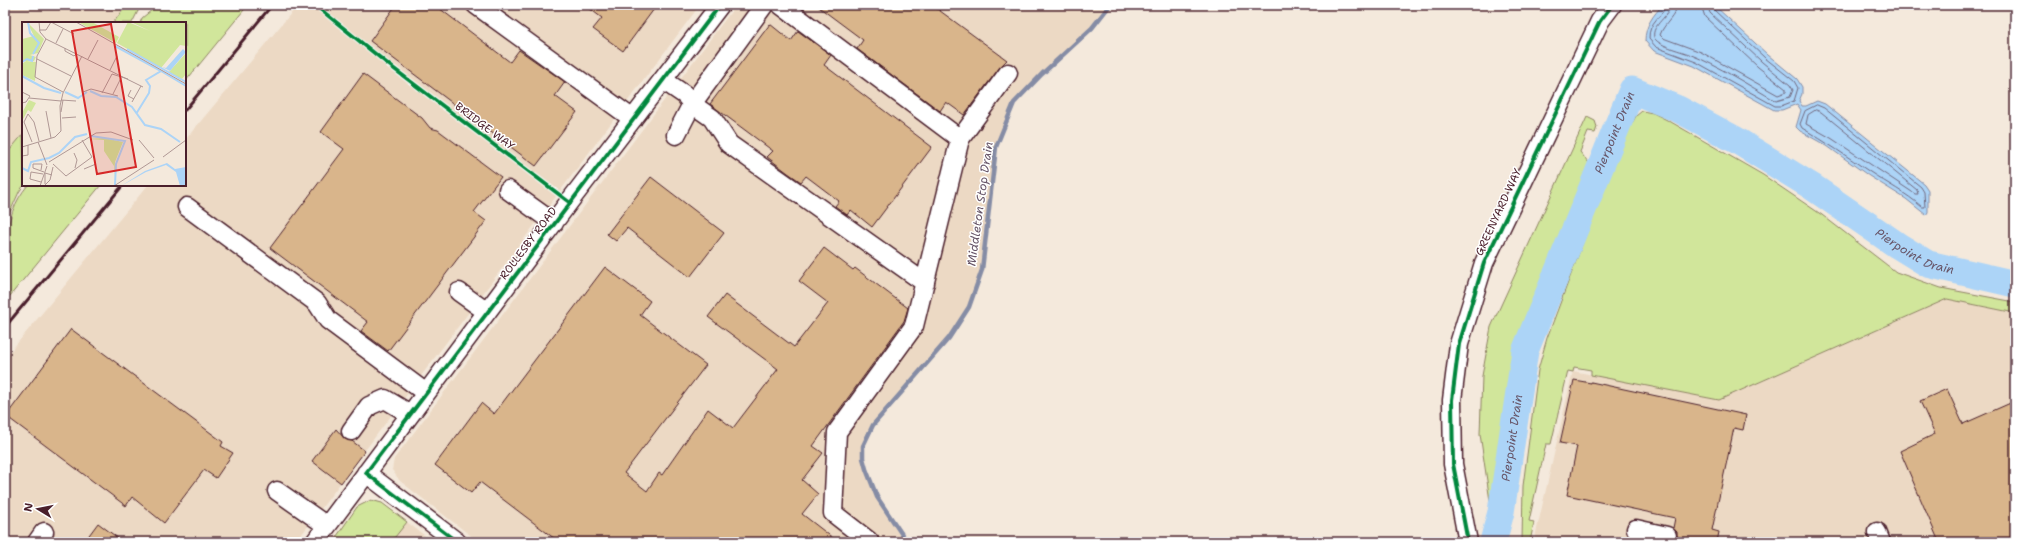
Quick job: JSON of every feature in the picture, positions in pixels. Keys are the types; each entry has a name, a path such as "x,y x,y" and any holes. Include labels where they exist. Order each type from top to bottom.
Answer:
{"street":[{"path":"476,5 633,119"},
{"name":"ROLLESBY ROAD","path":"324,536 366,473 410,414 720,5"},
{"path":"676,135 692,104 764,5"},
{"path":"781,5 960,139"},
{"name":"GREENYARD WAY","path":"1468,542 1453,464 1452,400 1459,344 1484,263 1602,13 1612,5"},
{"path":"869,541 833,513 837,432 914,326 960,139 1008,73"},
{"path":"663,80 685,95 692,104 712,118 729,144 925,283"},
{"path":"508,190 554,223"},
{"path":"187,207 317,303 328,320 426,393"},
{"path":"459,292 487,312"},
{"path":"351,430 369,406 385,399 410,414"},
{"path":"366,473 456,542"},
{"path":"277,491 324,536"},
{"path":"1636,529 1667,536 1666,542"}],"shaded area":[{"path":"5,5 127,5 114,22 22,22 22,135 5,156"},
{"path":"298,5 700,5 296,542 5,542 5,358 147,186 186,186 186,139"},
{"path":"736,5 1110,5 1092,28 1042,74 1014,103 996,147 982,270 969,307 949,338 873,425 863,446 863,458 877,496 907,542 479,542 400,481 392,470 394,459"},
{"path":"1947,299 2015,313 2015,542 1534,542 1573,371 1719,400"},
{"path":"371,500 382,503 433,542 332,542 357,507"}],"green space":[{"path":"127,5 144,5 138,11 132,22 114,22"},
{"path":"158,5 248,5 186,81 186,22 140,22 142,18"},
{"path":"1642,111 1653,113 1671,122 1763,175 1822,215 1896,272 1941,288 2015,302 2015,313 1947,299 1719,400 1591,375 1591,370 1574,367 1573,372 1568,371 1551,444 1546,444 1529,521 1534,522 1530,542 1522,542 1523,486 1538,370 1547,338 1618,150 1636,116"},
{"path":"1587,117 1595,121 1597,127 1595,133 1588,132 1580,152 1589,163 1569,222 1540,284 1526,319 1510,376 1494,501 1490,501 1480,434 1482,376 1491,327"},
{"path":"22,135 22,186 23,186 5,223 5,156"},
{"path":"27,186 100,186 5,302 6,240 8,226 19,198"},
{"path":"371,500 382,503 407,522 391,542 341,542 337,536 357,507"}],"water":[{"path":"1663,5 1715,6 1768,55 1797,79 1802,87 1802,94 1799,101 1802,106 1806,106 1817,101 1825,104 1924,184 1928,190 1928,212 1926,215 1906,199 1869,176 1827,146 1800,131 1796,127 1801,110 1797,104 1782,110 1774,110 1694,66 1654,51 1645,41 1646,30 1650,21"}],"building":[{"path":"396,5 435,5 510,62 519,50 565,82 555,96 577,112 536,166 370,41"},
{"path":"585,5 657,5 623,51 593,29 602,18"},
{"path":"816,5 932,5 1007,60 1000,67 964,115 946,102 940,111 857,49 863,40"},
{"path":"770,24 791,41 798,31 831,55 824,65 932,147 872,227 851,210 847,215 835,206 839,201 806,176 801,182 788,173 767,157 773,151 710,104"},
{"path":"363,74 422,118 430,128 438,130 501,177 474,212 486,221 388,351 361,331 368,322 270,248 344,149 321,132"},
{"path":"651,177 724,233 690,277 627,228 616,241 607,234"},
{"path":"824,248 853,270 855,268 908,308 904,321 813,446 823,453 802,480 818,494 802,514 838,542 559,542 480,482 471,493 435,465 481,403 494,414 605,267 650,301 640,315 706,365 624,473 647,491 659,473 662,475 708,409 733,428 778,369 708,317 725,295 794,347 828,303 799,281"},
{"path":"71,329 223,442 221,446 233,453 216,478 204,470 164,523 132,497 126,506 6,416"},
{"path":"1574,380 1591,382 1746,415 1743,430 1734,428 1712,530 1719,532 1717,542 1699,542 1677,537 1677,532 1673,528 1675,518 1567,495 1577,446 1560,443"},
{"path":"1947,389 1963,424 2015,401 2015,542 1939,542 1900,451 1935,434 1920,401"},
{"path":"336,429 345,439 352,441 365,451 341,483 312,461"},
{"path":"98,523 123,542 84,542"}],"waterway":[{"name":"Middleton Stop Drain","path":"907,542 877,497 866,469 863,458 863,446 873,425 949,338 969,307 982,270 996,147 1014,103 1042,74 1092,28 1110,5"},
{"name":"Pierpoint Drain","path":"1493,542 1501,512 1525,351 1632,90 1678,109 1736,140 1811,186 1897,245 1928,264 2015,284"}],"railway":[{"path":"186,109 272,5"},
{"path":"5,327 122,186"}],"cycle path":[{"name":"BRIDGE WAY","path":"315,5 389,65 569,202"},
{"path":"457,542 366,473 720,5"},
{"path":"1468,542 1453,464 1452,400 1459,344 1484,263 1600,21 1612,5"}]}
